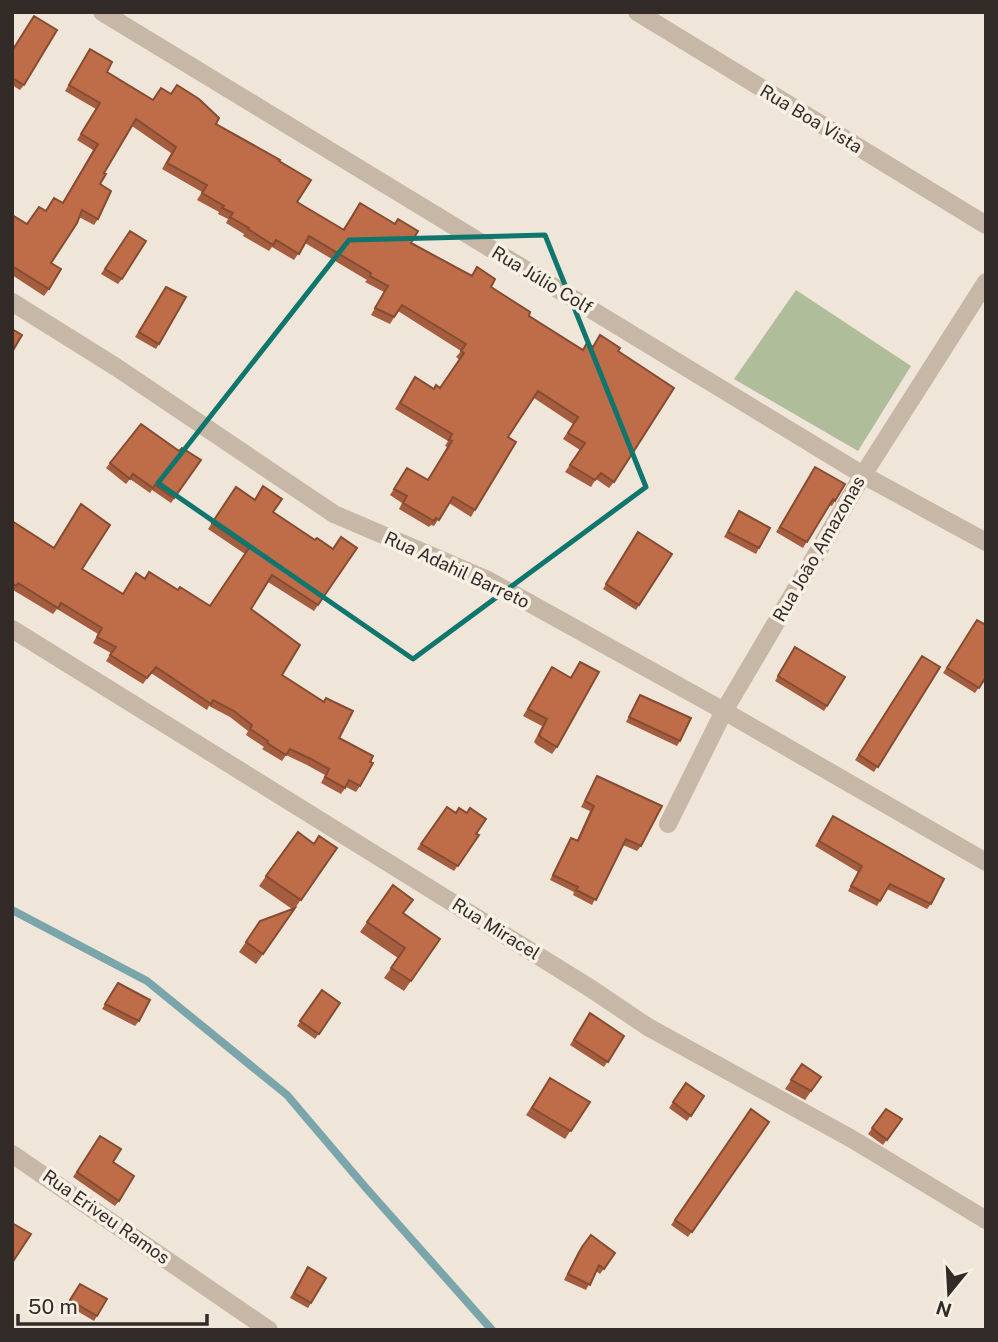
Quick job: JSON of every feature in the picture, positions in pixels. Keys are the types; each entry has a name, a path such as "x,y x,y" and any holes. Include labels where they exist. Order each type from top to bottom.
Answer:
{"street":[{"name":"Rua Júlio Colf","path":"102,12 863,475 986,542"},
{"name":"Rua Boa Vista","path":"637,12 986,225"},
{"name":"Rua João Amazonas","path":"668,824 724,711 863,475 986,282"},
{"name":"Rua Adahil Barreto","path":"12,302 117,367 334,514 488,580 724,711 986,862"},
{"name":"Rua Miracel","path":"12,629 590,988 648,1027 852,1139 986,1220"},
{"name":"Rua Eriveu Ramos","path":"12,1154 269,1330"}],"highlighted area":[{"path":"545,235 646,487 413,659 158,483 349,240"}],"green space":[{"path":"796,290 911,366 858,451 734,379"}],"building":[{"path":"34,16 57,30 24,85 12,78 12,51"},
{"path":"90,49 112,62 107,72 153,100 161,88 171,94 177,85 199,99 219,118 216,124 311,180 297,202 344,230 360,203 395,224 398,219 418,231 411,243 472,276 477,267 495,279 491,287 530,312 529,316 583,350 587,343 593,347 600,335 620,348 618,351 674,388 614,482 601,473 595,480 570,465 585,443 568,433 578,417 538,391 508,437 516,442 475,510 453,497 439,520 436,518 434,521 403,503 407,496 394,489 407,468 428,480 452,441 449,440 452,434 400,403 415,377 434,389 436,385 440,388 464,353 461,351 466,344 402,305 394,317 375,308 388,286 309,236 299,254 276,240 273,245 230,217 233,213 202,193 207,185 167,163 176,147 136,119 104,173 106,174 100,184 111,191 98,219 82,210 77,223 51,263 61,269 49,289 12,266 12,215 27,224 39,207 46,211 54,198 63,203 98,144 81,134 100,103 69,85"},
{"path":"130,231 146,241 122,279 105,269"},
{"path":"166,287 186,297 159,344 139,332"},
{"path":"12,329 22,335 12,352"},
{"path":"141,424 179,451 182,448 201,460 174,498 133,474 130,479 110,463"},
{"path":"815,467 845,484 807,542 780,527"},
{"path":"263,486 282,499 273,512 315,540 317,538 333,549 341,537 357,548 318,605 272,575 251,609 300,645 282,675 324,702 326,698 353,711 339,738 373,756 370,762 373,763 360,786 349,780 345,788 325,777 329,769 290,749 286,755 250,729 252,725 234,711 213,700 211,704 156,667 147,678 110,655 116,647 97,637 102,628 61,603 58,608 18,583 16,586 12,583 12,521 54,548 81,504 110,525 82,569 123,594 136,573 145,579 149,572 210,606 249,548 212,523 236,487 255,500"},
{"path":"739,511 770,528 759,548 728,532"},
{"path":"638,532 672,554 639,605 606,584"},
{"path":"977,620 986,625 986,677 979,688 947,668"},
{"path":"795,647 845,677 827,706 778,676"},
{"path":"922,656 940,667 878,767 859,755"},
{"path":"580,662 599,672 557,747 539,735 547,719 528,709 552,667 571,678"},
{"path":"640,695 691,718 680,741 629,717"},
{"path":"597,776 662,806 641,846 626,839 596,900 576,890 578,887 553,875 571,838 578,841 594,806 585,801"},
{"path":"447,807 456,813 459,808 467,813 470,808 486,819 476,834 479,835 458,866 421,844"},
{"path":"833,816 944,879 931,904 890,884 880,901 851,886 862,866 819,841"},
{"path":"298,832 314,844 319,836 337,848 301,900 266,876"},
{"path":"393,885 413,900 403,913 440,939 411,981 391,968 405,948 367,922"},
{"path":"295,908 263,954 246,942 260,921"},
{"path":"118,983 150,1000 139,1021 105,1004"},
{"path":"322,990 340,1003 319,1034 300,1021"},
{"path":"590,1013 624,1036 608,1062 574,1040"},
{"path":"802,1064 821,1077 811,1091 791,1080"},
{"path":"550,1078 590,1102 571,1131 532,1108"},
{"path":"686,1083 704,1096 691,1116 673,1102"},
{"path":"751,1109 769,1122 692,1232 675,1220"},
{"path":"886,1109 902,1119 887,1140 872,1128"},
{"path":"100,1136 121,1149 113,1162 134,1176 119,1201 77,1172"},
{"path":"12,1223 31,1234 12,1263"},
{"path":"591,1235 615,1253 604,1269 599,1265 590,1285 568,1274"},
{"path":"308,1267 326,1278 311,1303 294,1293"},
{"path":"80,1284 107,1299 97,1316 70,1300"}],"waterway":[{"path":"12,910 147,981 287,1095 492,1330"}]}
